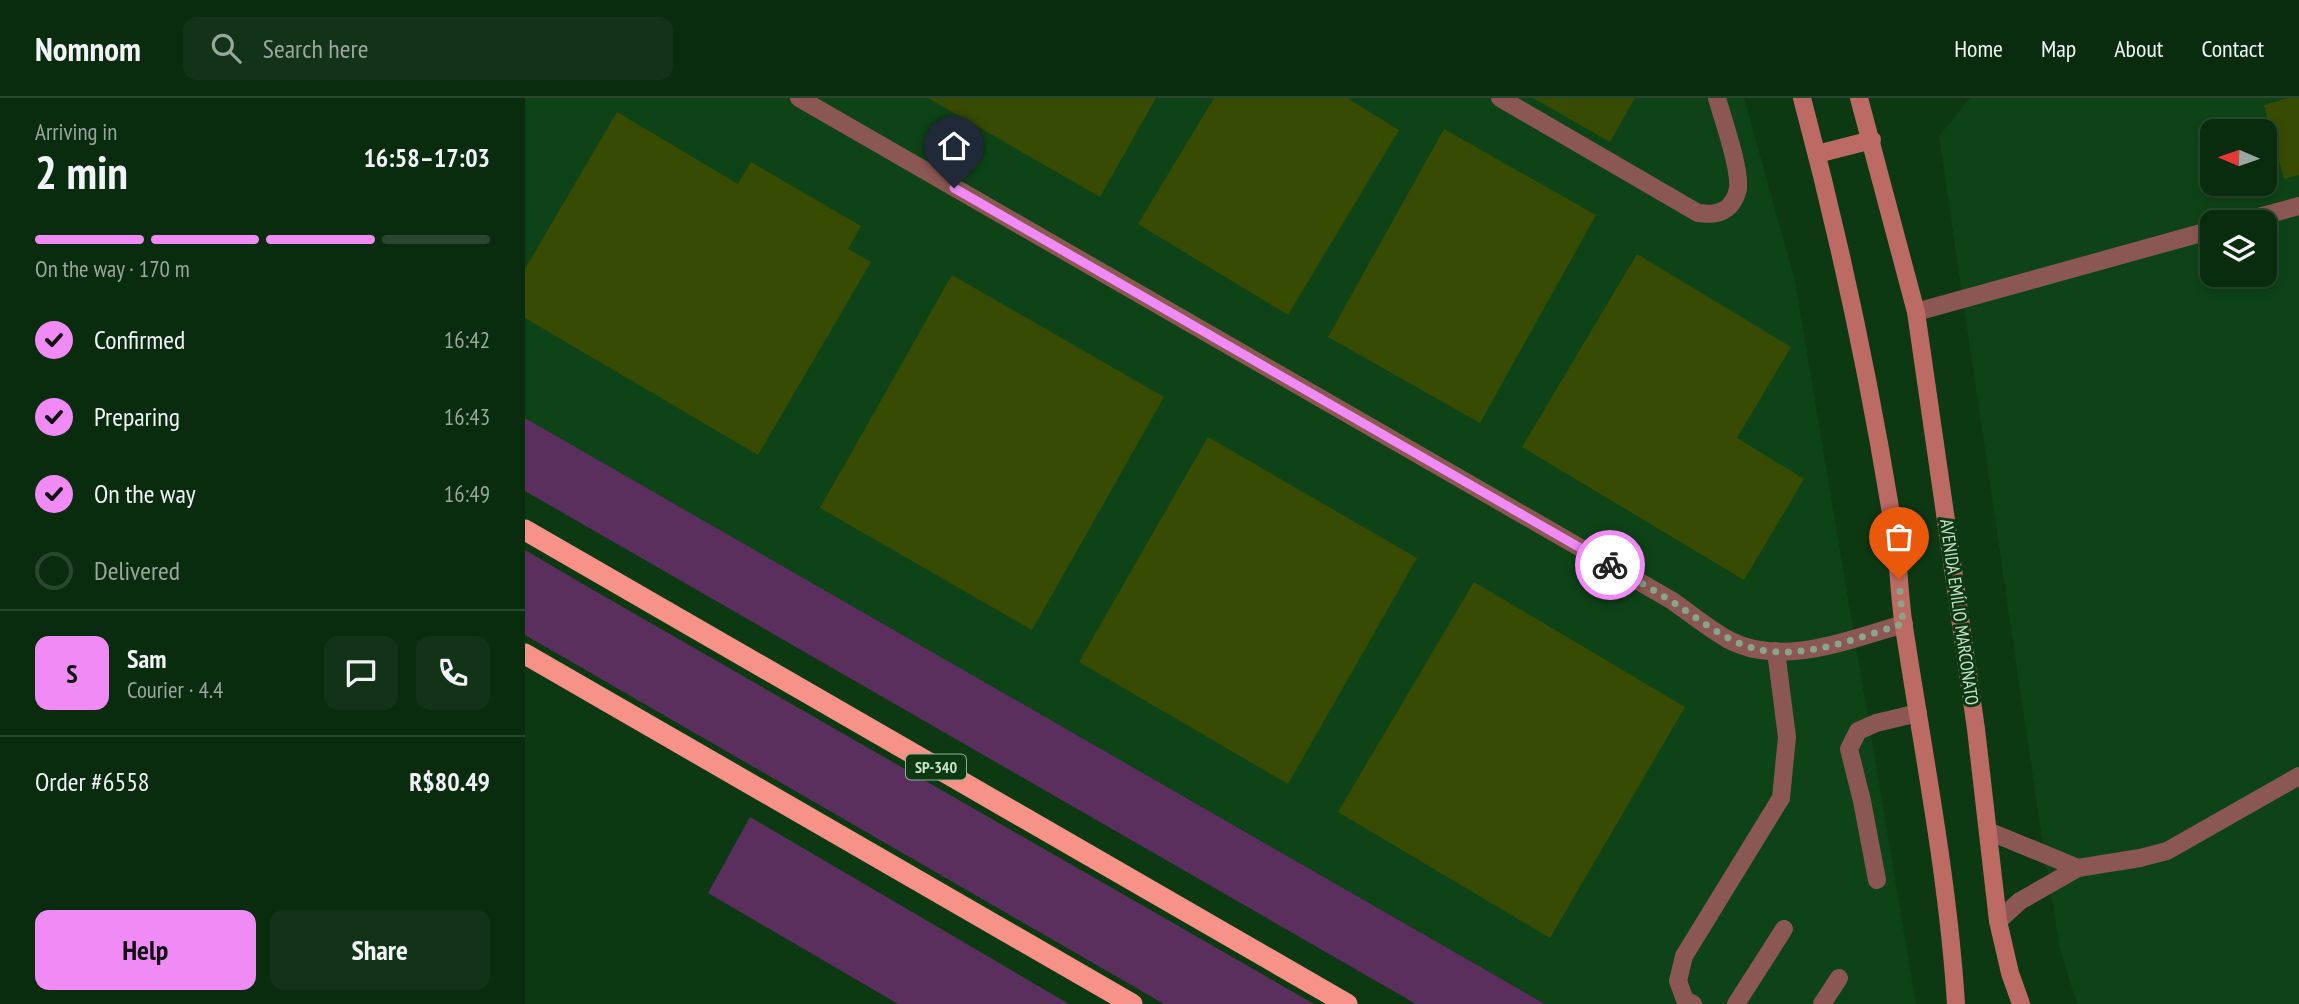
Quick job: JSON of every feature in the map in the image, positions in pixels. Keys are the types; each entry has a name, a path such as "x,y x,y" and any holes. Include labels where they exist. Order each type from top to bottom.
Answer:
{"highway":[{"name":"SP-340","path":"525,530 1347,1004"},
{"path":"525,654 1132,1004"}],"main road":[{"path":"1802,98 1817,154 1873,418 1894,534 1903,624 1941,865 1957,1004"},
{"name":"AVENIDA EMÍLIO MARCONATO","path":"1859,98 1916,312 1976,729 1998,920 2010,973 2021,1004"},
{"path":"1817,154 1872,140"}],"lane":[{"path":"1500,98 1697,213 1713,214 1726,210 1734,201 1738,189 1737,172 1717,98"},
{"path":"807,100 1671,600 1730,640 1760,650 1800,650 1903,624"},
{"path":"2277,212 2299,206"},
{"path":"1916,312 2200,233"},
{"path":"1693,1004 1685,1000 1678,981 1684,956 1781,798 1787,737 1776,651"},
{"path":"1877,880 1849,749 1858,731 1876,723 1918,713"},
{"path":"1998,920 2020,901 2078,868 2167,851 2299,776"},
{"path":"1988,831 2078,868"},
{"path":"1736,1004 1784,929"},
{"path":"1822,1004 1839,978"}],"shaded area":[{"path":"525,98 1744,98 1795,281 1916,1004 1546,1004 525,418"},
{"path":"1970,98 2299,98 2299,1004 2077,1004 2060,949 1939,136"},
{"path":"525,418 1545,1004 1416,1004 525,491"},
{"path":"525,550 1314,1004 1164,1004 525,635"},
{"path":"750,817 1069,1004 898,1004 708,893"}],"building":[{"path":"928,98 1156,98 1100,197"},
{"path":"1214,98 1347,98 1399,130 1288,315 1138,224"},
{"path":"1533,98 1635,98 1610,142"},
{"path":"2288,98 2299,98 2299,175 2284,179 2277,153 2277,119 2268,119 2264,105"},
{"path":"617,112 738,184 751,162 861,226 848,249 871,262 758,455 525,318 525,269"},
{"path":"1444,129 1596,215 1480,423 1328,337"},
{"path":"1637,254 1791,347 1737,438 1804,479 1744,580 1522,447"},
{"path":"952,275 1164,397 1032,630 820,508"},
{"path":"1208,437 1417,558 1288,784 1079,662"},
{"path":"1474,582 1685,707 1550,938 1338,812"}],"way so far":[{"path":"1610,565 1671,600 1730,640 1760,650 1776,651 1800,650 1839,642 1903,624 1899,579"}],"route":[{"path":"954,188 1610,565"}]}
